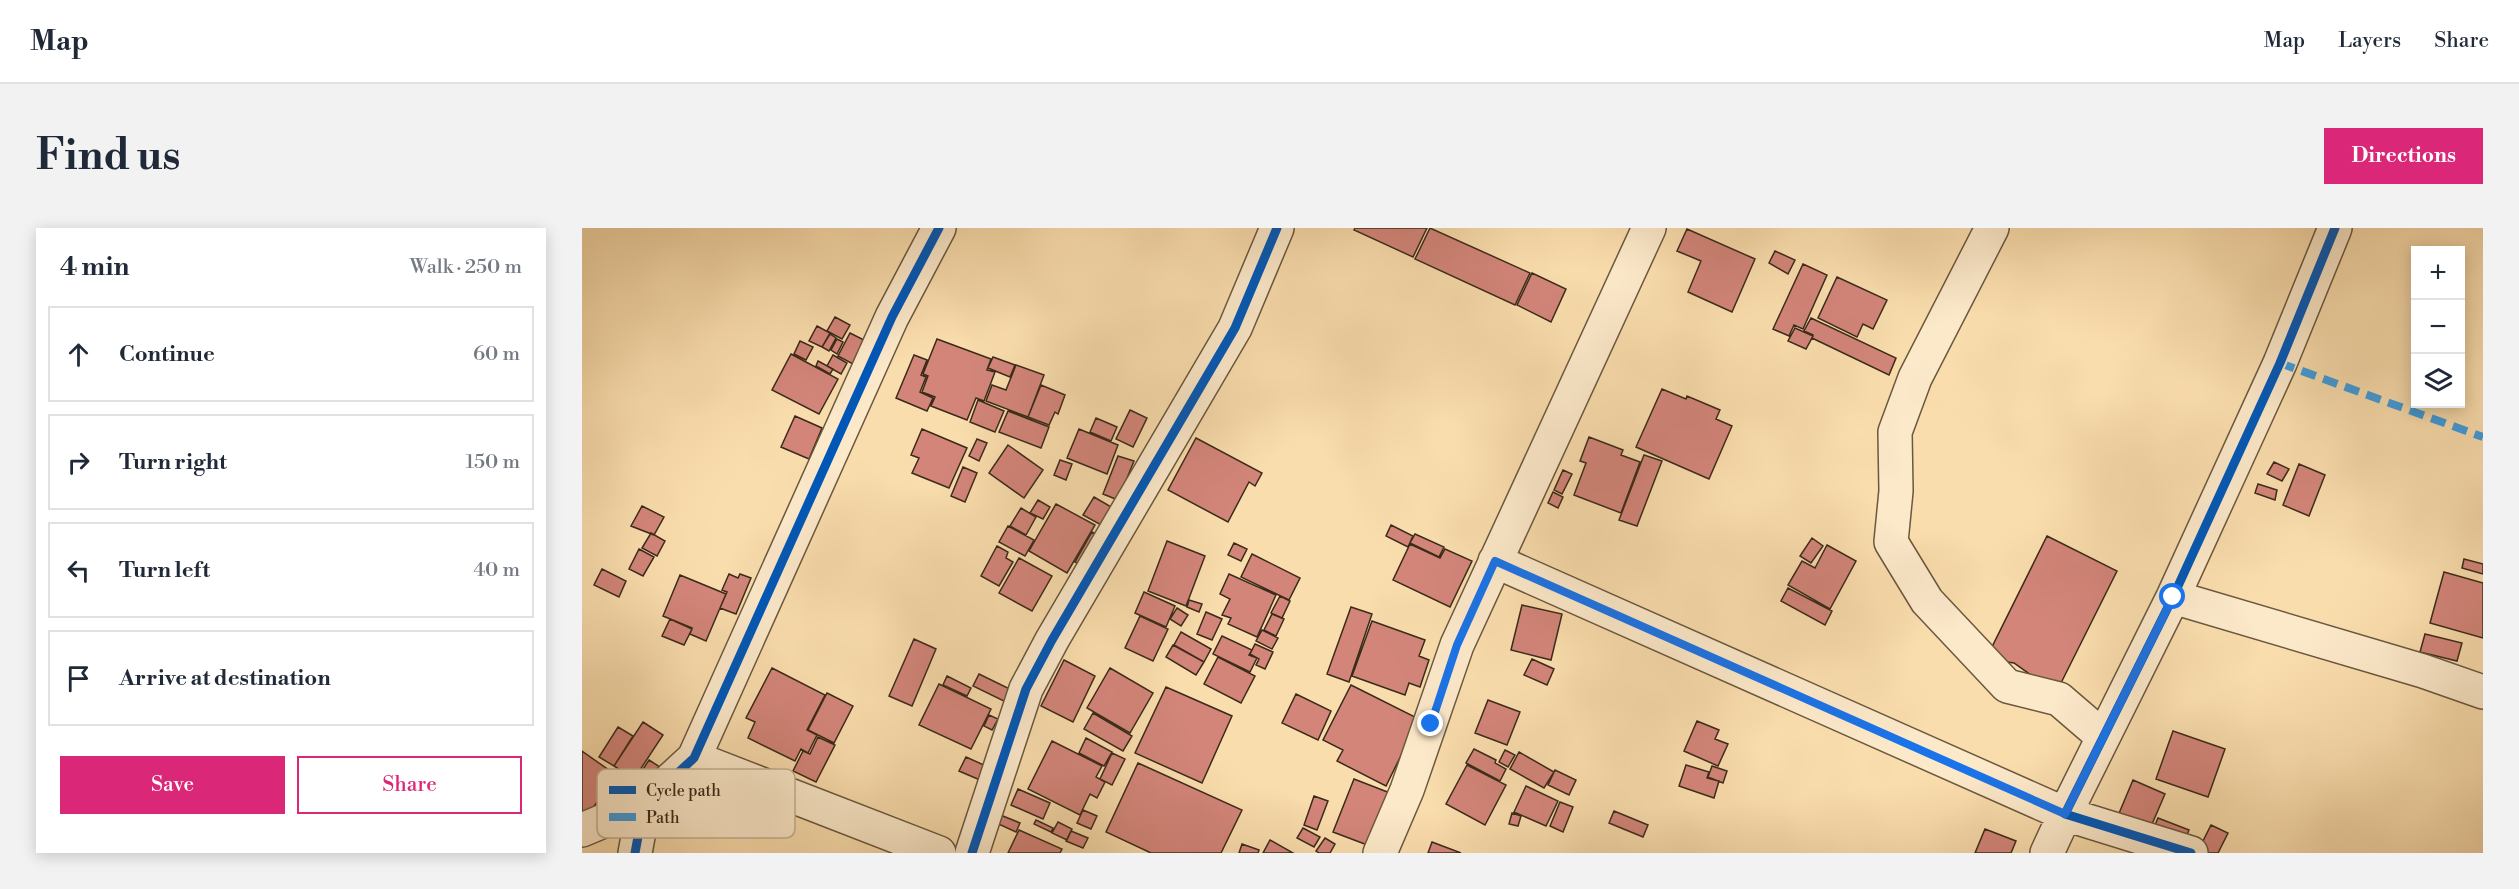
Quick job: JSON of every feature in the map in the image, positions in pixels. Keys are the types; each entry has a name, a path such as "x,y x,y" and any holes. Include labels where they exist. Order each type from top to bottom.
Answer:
{"street":[{"path":"682,769 694,758 892,317 939,228"},
{"path":"972,853 1026,689 1235,328 1277,228"},
{"path":"1380,853 1407,790 1457,645 1649,228"},
{"path":"1992,228 1915,378 1895,432 1896,491 1891,542 1928,601 2007,686 2059,699 2102,736"},
{"path":"2047,853 2102,736 2173,597 2280,363 2334,228"},
{"path":"1495,561 2065,814 2191,853"},
{"path":"2173,597 2423,671 2483,692"},
{"path":"694,758 721,769"},
{"path":"795,797 939,853"},
{"path":"582,830 597,824"},
{"path":"635,853 638,838"}],"building":[{"path":"1355,228 1427,228 1413,257 1354,230"},
{"path":"1430,228 1530,273 1515,305 1415,259"},
{"path":"1687,229 1755,259 1732,312 1688,292 1701,261 1677,251"},
{"path":"1775,251 1795,260 1788,274 1769,263"},
{"path":"1803,264 1827,275 1803,329 1794,325 1789,336 1773,329"},
{"path":"1532,273 1566,289 1551,322 1517,305"},
{"path":"1837,277 1887,300 1873,329 1863,324 1857,337 1818,318"},
{"path":"835,317 850,325 842,339 827,331"},
{"path":"1811,318 1896,358 1889,375 1812,338 1813,335 1804,331"},
{"path":"817,326 830,333 822,347 809,341"},
{"path":"1795,328 1813,336 1806,349 1788,341"},
{"path":"850,333 866,341 853,364 838,356"},
{"path":"830,334 836,338 829,351 822,347"},
{"path":"837,339 843,342 837,354 831,350"},
{"path":"937,339 991,359 987,370 995,372 984,401 976,398 967,420 931,406 935,397 922,392 928,376 923,374"},
{"path":"800,341 813,347 806,360 794,354"},
{"path":"791,354 838,379 819,414 772,390"},
{"path":"833,355 847,363 841,374 827,366"},
{"path":"914,355 927,360 921,375 926,377 920,392 933,398 927,411 896,398"},
{"path":"993,357 1015,365 1010,377 988,368"},
{"path":"818,361 833,369 830,374 816,366"},
{"path":"1016,365 1044,375 1028,417 986,401 992,385 1006,390"},
{"path":"1041,385 1065,395 1058,414 1055,412 1049,425 1028,417"},
{"path":"1662,389 1686,399 1687,396 1720,410 1716,419 1732,426 1709,479 1636,447"},
{"path":"978,400 1004,411 995,432 970,422"},
{"path":"1130,410 1147,418 1133,447 1116,439"},
{"path":"1008,411 1049,427 1041,448 999,432"},
{"path":"795,416 822,428 809,459 781,447"},
{"path":"1096,418 1117,427 1111,441 1090,432"},
{"path":"922,429 967,448 949,488 912,473 919,458 911,455"},
{"path":"1079,429 1118,445 1107,474 1067,458"},
{"path":"1589,437 1623,450 1621,455 1640,462 1621,513 1574,495 1586,463 1580,461"},
{"path":"1196,438 1262,473 1255,486 1249,482 1228,522 1168,490"},
{"path":"977,439 987,443 979,461 969,456"},
{"path":"1008,445 1043,470 1024,498 989,473"},
{"path":"1644,455 1662,461 1637,526 1619,520"},
{"path":"1118,456 1134,461 1118,500 1103,494"},
{"path":"1060,460 1072,464 1066,480 1054,475"},
{"path":"2274,462 2289,469 2282,481 2267,474"},
{"path":"2299,464 2325,475 2309,516 2283,505"},
{"path":"963,467 977,473 965,502 951,496"},
{"path":"1563,470 1572,474 1562,494 1554,490"},
{"path":"2258,484 2277,490 2275,500 2255,493"},
{"path":"1553,492 1563,497 1558,508 1548,503"},
{"path":"1094,497 1113,508 1103,526 1083,515"},
{"path":"1038,500 1050,507 1043,519 1030,513"},
{"path":"1056,504 1095,525 1067,573 1029,551"},
{"path":"642,506 664,517 654,535 631,526"},
{"path":"1021,508 1036,517 1026,535 1010,526"},
{"path":"1391,525 1413,536 1408,547 1386,536"},
{"path":"1008,526 1034,540 1025,556 999,542"},
{"path":"1092,532 1105,539 1087,569 1075,562"},
{"path":"651,533 665,541 657,556 642,548"},
{"path":"1415,534 1444,547 1439,557 1410,543"},
{"path":"2047,536 2117,571 2056,693 2014,663 1986,659"},
{"path":"1812,538 1823,546 1811,563 1800,556"},
{"path":"1167,541 1205,556 1186,606 1148,591"},
{"path":"1234,543 1247,549 1241,561 1228,555"},
{"path":"1410,544 1440,558 1445,549 1472,561 1450,607 1393,580"},
{"path":"1827,545 1856,561 1830,609 1788,585 1802,561 1815,568"},
{"path":"997,546 1008,552 1006,558 1013,562 999,586 981,576"},
{"path":"639,549 654,557 643,576 629,569"},
{"path":"1252,554 1300,578 1289,600 1241,577"},
{"path":"1019,558 1052,576 1032,611 999,593"},
{"path":"2464,559 2483,564 2483,574 2462,568"},
{"path":"602,569 626,581 619,597 594,585"},
{"path":"2444,572 2483,583 2483,638 2430,623"},
{"path":"729,574 738,578 740,574 751,578 736,614 720,608 727,592 722,590"},
{"path":"1229,574 1276,595 1257,637 1228,624 1231,618 1222,615 1230,599 1220,594"},
{"path":"680,575 726,594 706,641 690,634 692,628 663,616"},
{"path":"1788,588 1832,611 1825,625 1781,601"},
{"path":"1144,592 1175,606 1166,627 1135,613"},
{"path":"1280,596 1290,601 1282,618 1271,613"},
{"path":"1189,600 1202,604 1199,612 1187,607"},
{"path":"1522,605 1562,614 1551,660 1511,650"},
{"path":"1351,607 1372,614 1349,682 1327,674"},
{"path":"1177,608 1188,615 1181,626 1170,619"},
{"path":"1206,612 1222,619 1212,640 1197,634"},
{"path":"1272,614 1284,619 1276,636 1264,630"},
{"path":"1140,616 1168,629 1153,661 1125,648"},
{"path":"670,619 692,629 684,645 662,636"},
{"path":"1372,621 1425,640 1419,656 1429,660 1420,687 1409,683 1405,695 1352,676"},
{"path":"1262,630 1278,638 1272,649 1256,641"},
{"path":"1181,632 1211,649 1204,662 1174,645"},
{"path":"2425,634 2462,643 2457,661 2420,652"},
{"path":"1222,636 1252,650 1249,655 1257,658 1250,672 1213,654"},
{"path":"914,639 936,649 912,706 889,696"},
{"path":"1255,644 1273,652 1265,669 1256,665 1259,659 1250,654"},
{"path":"1173,645 1204,662 1196,675 1166,657"},
{"path":"1218,657 1255,676 1241,703 1204,684"},
{"path":"1532,659 1554,669 1547,685 1524,675"},
{"path":"1064,660 1095,676 1073,722 1041,706"},
{"path":"772,668 825,695 807,730 817,735 808,753 801,749 795,761 748,738 755,722 746,718"},
{"path":"1110,668 1153,693 1130,733 1087,708"},
{"path":"979,674 1016,692 1010,704 973,686"},
{"path":"947,676 971,688 967,696 943,685"},
{"path":"939,684 991,709 971,749 919,725"},
{"path":"1351,685 1419,719 1386,786 1337,761 1343,750 1323,740"},
{"path":"1166,687 1232,716 1202,783 1135,753"},
{"path":"827,693 853,706 834,743 808,730"},
{"path":"1296,694 1331,711 1318,740 1282,723"},
{"path":"1488,700 1520,712 1507,745 1475,733"},
{"path":"1093,713 1132,736 1123,751 1084,729"},
{"path":"989,715 998,719 992,730 984,726"},
{"path":"1697,721 1719,730 1715,739 1728,744 1718,766 1684,751"},
{"path":"643,722 663,735 641,769 619,769 614,766"},
{"path":"618,727 633,736 614,766 599,757"},
{"path":"2173,731 2225,749 2208,797 2156,779"},
{"path":"818,737 835,745 816,782 795,772 794,769 803,751 810,754"},
{"path":"1086,738 1112,752 1104,766 1079,753"},
{"path":"1052,741 1102,766 1096,777 1105,782 1097,798 1090,794 1080,815 1028,789"},
{"path":"1474,749 1496,760 1495,763 1506,769 1500,781 1466,763"},
{"path":"1505,750 1515,755 1508,767 1499,762"},
{"path":"582,751 607,769 597,769 597,802 585,818 582,816"},
{"path":"1519,752 1554,772 1544,788 1510,769"},
{"path":"1112,753 1125,759 1112,785 1100,779"},
{"path":"966,757 986,766 980,780 959,771"},
{"path":"649,760 663,769 643,769"},
{"path":"1138,763 1242,810 1221,853 1151,853 1106,832"},
{"path":"1467,765 1506,785 1485,825 1446,804"},
{"path":"1686,765 1709,772 1707,778 1719,781 1714,798 1679,786"},
{"path":"1712,766 1727,771 1723,783 1708,777"},
{"path":"1555,770 1576,780 1569,795 1548,785"},
{"path":"1354,779 1390,793 1370,846 1333,832"},
{"path":"2133,780 2165,794 2149,831 2117,818"},
{"path":"1526,786 1558,801 1546,826 1514,812"},
{"path":"1018,789 1050,803 1043,819 1011,805"},
{"path":"1314,796 1328,801 1317,830 1304,825"},
{"path":"1560,802 1573,807 1563,832 1550,826"},
{"path":"1083,810 1097,816 1091,829 1077,823"},
{"path":"1614,811 1648,825 1643,837 1609,823"},
{"path":"1512,813 1521,816 1518,826 1509,824"},
{"path":"998,814 1020,823 1016,832 994,822"},
{"path":"2158,818 2189,830 2183,844 2152,832"},
{"path":"1036,820 1053,828 1051,832 1034,824"},
{"path":"1058,822 1072,829 1067,840 1052,833"},
{"path":"2211,825 2228,833 2218,853 2208,853 2199,849"},
{"path":"1303,828 1320,837 1314,847 1297,838"},
{"path":"1985,829 2016,841 2011,853 1975,853"},
{"path":"1019,830 1062,849 1060,853 1008,853"},
{"path":"1071,831 1088,838 1083,848 1066,841"},
{"path":"1325,838 1335,844 1330,853 1319,853 1316,851"},
{"path":"1270,840 1293,853 1263,853"},
{"path":"1432,842 1461,853 1428,853"},
{"path":"1242,844 1259,850 1258,853 1239,853"}],"marked path":[{"path":"2280,363 2483,437"}],"cycle path":[{"path":"682,769 694,758 892,317 939,228"},
{"path":"972,853 1026,689 1052,640 1235,328 1277,228"},
{"path":"2191,853 2065,814 2173,597 2280,363 2335,228"},
{"path":"635,853 638,838"}],"route":[{"path":"1431,724 1457,645 1495,561 2065,814 2173,597"}]}
